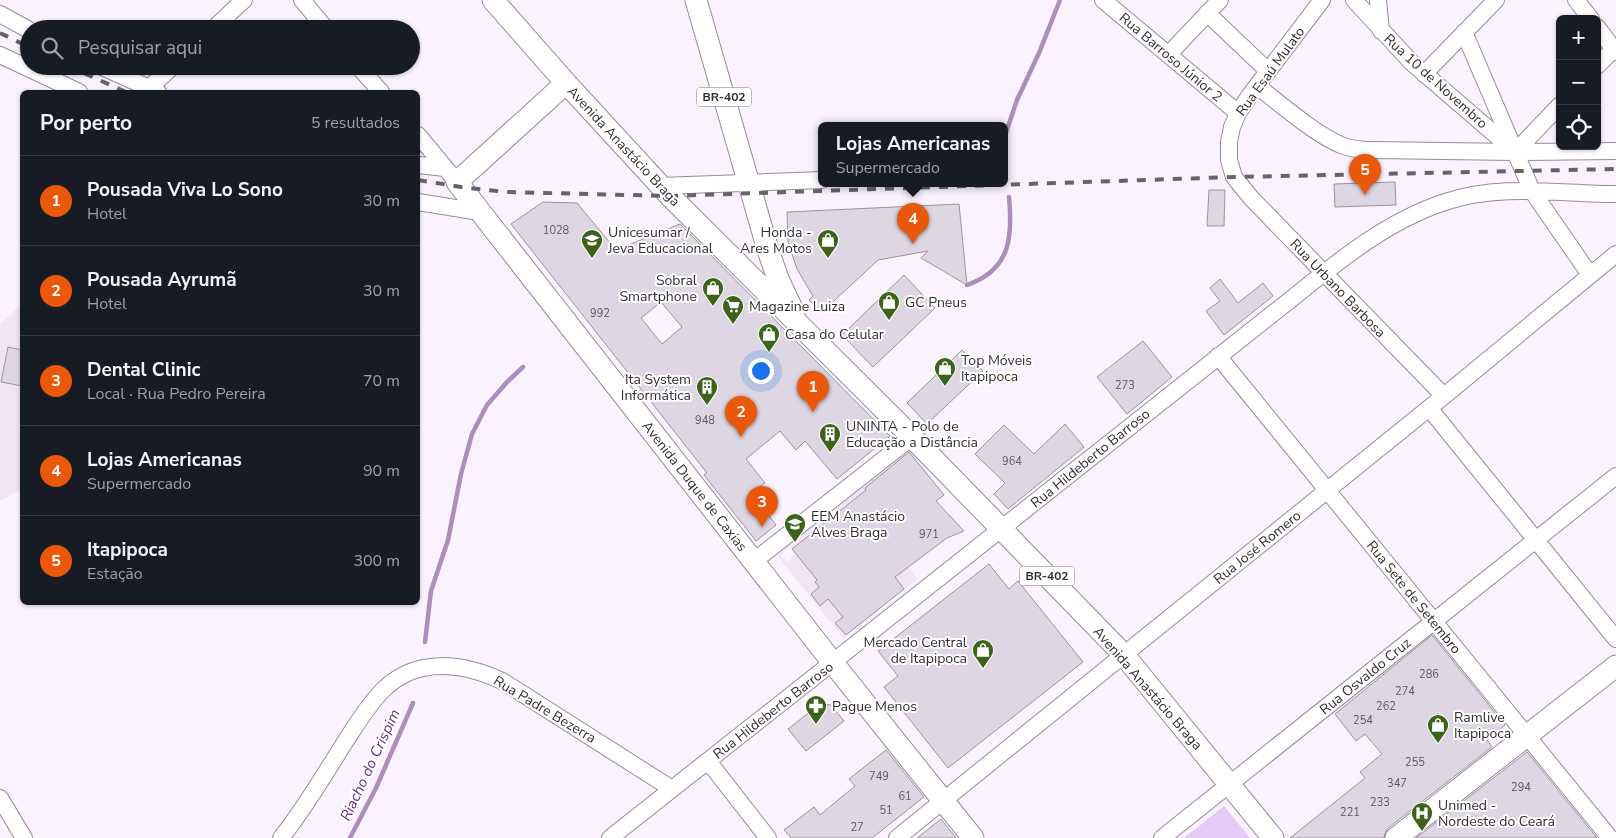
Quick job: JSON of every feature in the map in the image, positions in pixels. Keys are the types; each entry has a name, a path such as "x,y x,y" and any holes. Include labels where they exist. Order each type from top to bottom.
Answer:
{"main road":[{"name":"Avenida Anastácio Braga","path":"493,0 660,186 912,437 1124,655 1274,838"},
{"name":"BR-402","path":"696,0 750,188"},
{"path":"451,175 566,83"},
{"name":"Avenida Duque de Caxias","path":"451,175 973,838"},
{"name":"Avenida Anastácio Braga","path":"750,188 778,279 804,330"},
{"path":"1396,838 1616,666"}],"street":[{"path":"223,20 244,0"},
{"path":"302,0 319,20"},
{"name":"Rua Barroso Júnior 2","path":"1103,0 1238,113"},
{"path":"1168,54 1220,0"},
{"name":"Rua Esaú Mulato","path":"1234,176 1229,160 1229,142 1232,127 1238,113 1322,0"},
{"path":"1354,0 1380,30"},
{"name":"Rua 10 de Novembro","path":"1378,0 1380,30 1424,74 1515,152"},
{"path":"1424,74 1496,0"},
{"path":"1576,0 1588,15"},
{"path":"1207,13 1268,71"},
{"path":"0,14 20,25"},
{"path":"1464,32 1532,191 1590,276"},
{"path":"1601,32 1615,49 1601,62"},
{"path":"0,55 20,64"},
{"path":"43,75 75,90"},
{"path":"120,75 154,90 166,75"},
{"path":"366,75 379,90"},
{"path":"1257,86 1323,135 1351,148 1515,152 1616,151"},
{"path":"1515,152 1556,109"},
{"name":"Avenida Duque de Caxias","path":"420,137 451,175"},
{"path":"420,165 451,175"},
{"name":"Rua Urbano Barbosa","path":"1234,176 1252,199 1323,274 1444,396"},
{"path":"660,186 750,188 818,180"},
{"name":"Rua Hildeberto Barroso","path":"610,838 1218,356 1323,274 1376,236 1426,209 1476,193 1509,190 1616,194"},
{"path":"420,202 480,212"},
{"name":"Rua José Romero","path":"897,838 1444,396 1616,254"},
{"name":"Rua Sete de Setembro","path":"1218,356 1610,838"},
{"path":"1429,408 1616,639"},
{"path":"754,561 912,437"},
{"name":"Rua Osvaldo Cruz","path":"1162,838 1616,476"},
{"name":"Rua Padre Bezerra","path":"281,838 301,811 360,719 382,690 409,672 429,666 458,667 483,673 514,688 672,789"},
{"path":"708,760 768,838"},
{"path":"0,798 24,838"}],"shaded area":[{"path":"20,306 20,350 8,347 1,382 20,386 20,490 0,501 0,324"},
{"name":"EEM Anastácio Alves Braga","path":"910,450 945,495 887,541 918,579 843,638 777,555","holes":["910,452 944,495 899,531 865,488","864,491 896,532 886,541 907,567 895,577 904,589 846,635 836,623 845,615 835,602 832,604 828,599 819,605 811,594 819,587 815,582 817,580 796,554 787,562 781,555 790,546 792,548"]},
{"path":"1224,806 1250,838 1184,838"}],"building":[{"path":"1395,182 1396,205 1335,207 1334,184"},
{"path":"1209,190 1225,190 1224,226 1207,226"},
{"path":"543,202 577,203 616,250 680,224 890,436 837,479 805,441 796,450 780,431 746,459 765,483 758,488 767,500 761,505 776,525 756,541 704,475 707,473 511,224","holes":["661,302 682,327 662,344 641,318"]},
{"path":"959,204 967,285 921,258 928,251 878,260 821,313 809,300 813,296 797,269 788,242 787,212"},
{"name":"GC Pneus","path":"904,275 935,308 873,367 842,335"},
{"path":"1220,279 1238,303 1263,283 1273,296 1224,335 1206,311 1220,301 1210,288"},
{"path":"1143,341 1172,377 1127,414 1097,377"},
{"path":"8,347 20,350 20,386 1,382"},
{"name":"Top Móveis Itapipoca","path":"962,350 983,371 927,424 907,403"},
{"path":"1065,424 1084,447 1008,509 994,494 1005,483 975,454 1004,425 1034,454"},
{"path":"909,452 944,495 936,501 964,531 947,538 895,577 904,589 846,635 835,623 843,617 828,599 820,606 811,594 819,587 815,582 817,580 792,549 866,490 865,488"},
{"name":"Mercado Central de Itapipoca","path":"989,564 1009,589 1018,581 1083,662 948,768 884,687 898,676 878,651"},
{"path":"1432,635 1505,725 1487,740 1492,747 1388,828 1384,838 1290,838 1365,778 1360,772 1382,754 1365,734 1356,741 1335,714"},
{"name":"Pague Menos","path":"820,704 831,705 844,721 806,751 788,729"},
{"path":"886,750 924,797 872,838 791,838 784,830 814,807 820,815 855,786 849,779"},
{"path":"1527,752 1597,838 1416,838"},
{"path":"941,819 956,838 917,838 936,823"}],"waterway":[{"name":"Riacho do Crispim","path":"1008,127 1017,100 1039,53 1060,0"},
{"name":"Riacho do Crispim","path":"967,285 981,279 992,271 1006,251 1010,226 1009,197"},
{"name":"Riacho do Crispim","path":"425,642 431,591 448,540 461,474 472,434 487,405 523,367"},
{"name":"Riacho do Crispim","path":"350,838 376,788 413,703"}],"railway":[{"path":"0,33 20,43"},
{"path":"88,75 122,90"},
{"path":"1008,185 1234,177 1616,169"},
{"path":"420,180 506,192 670,196 937,187"}],"place":[{"name":"Itapipoca","path":"1365,195"},
{"name":"Lojas Americanas","path":"913,244"},
{"name":"Unicesumar / Jeva Educacional","path":"592,259"},
{"name":"Honda - Ares Motos","path":"828,259"},
{"name":"Sobral Smartphone","path":"713,307"},
{"name":"GC Pneus","path":"889,321"},
{"name":"Magazine Luiza","path":"733,325"},
{"name":"Casa do Celular","path":"769,353"},
{"name":"Top Móveis Itapipoca","path":"945,387"},
{"name":"Ita System Informática","path":"707,406"},
{"name":"Pousada Viva Lo Sono","path":"813,412"},
{"name":"Pousada Ayrumã","path":"741,437"},
{"name":"UNINTA - Polo de Educação a Distância","path":"830,453"},
{"name":"Dental Clinic","path":"762,527"},
{"name":"EEM Anastácio Alves Braga","path":"795,543"},
{"name":"Mercado Central de Itapipoca","path":"983,669"},
{"name":"Pague Menos","path":"816,725"},
{"name":"Ramlive Itapipoca","path":"1438,744"},
{"name":"Unimed - Nordeste do Ceará","path":"1422,832"}]}
